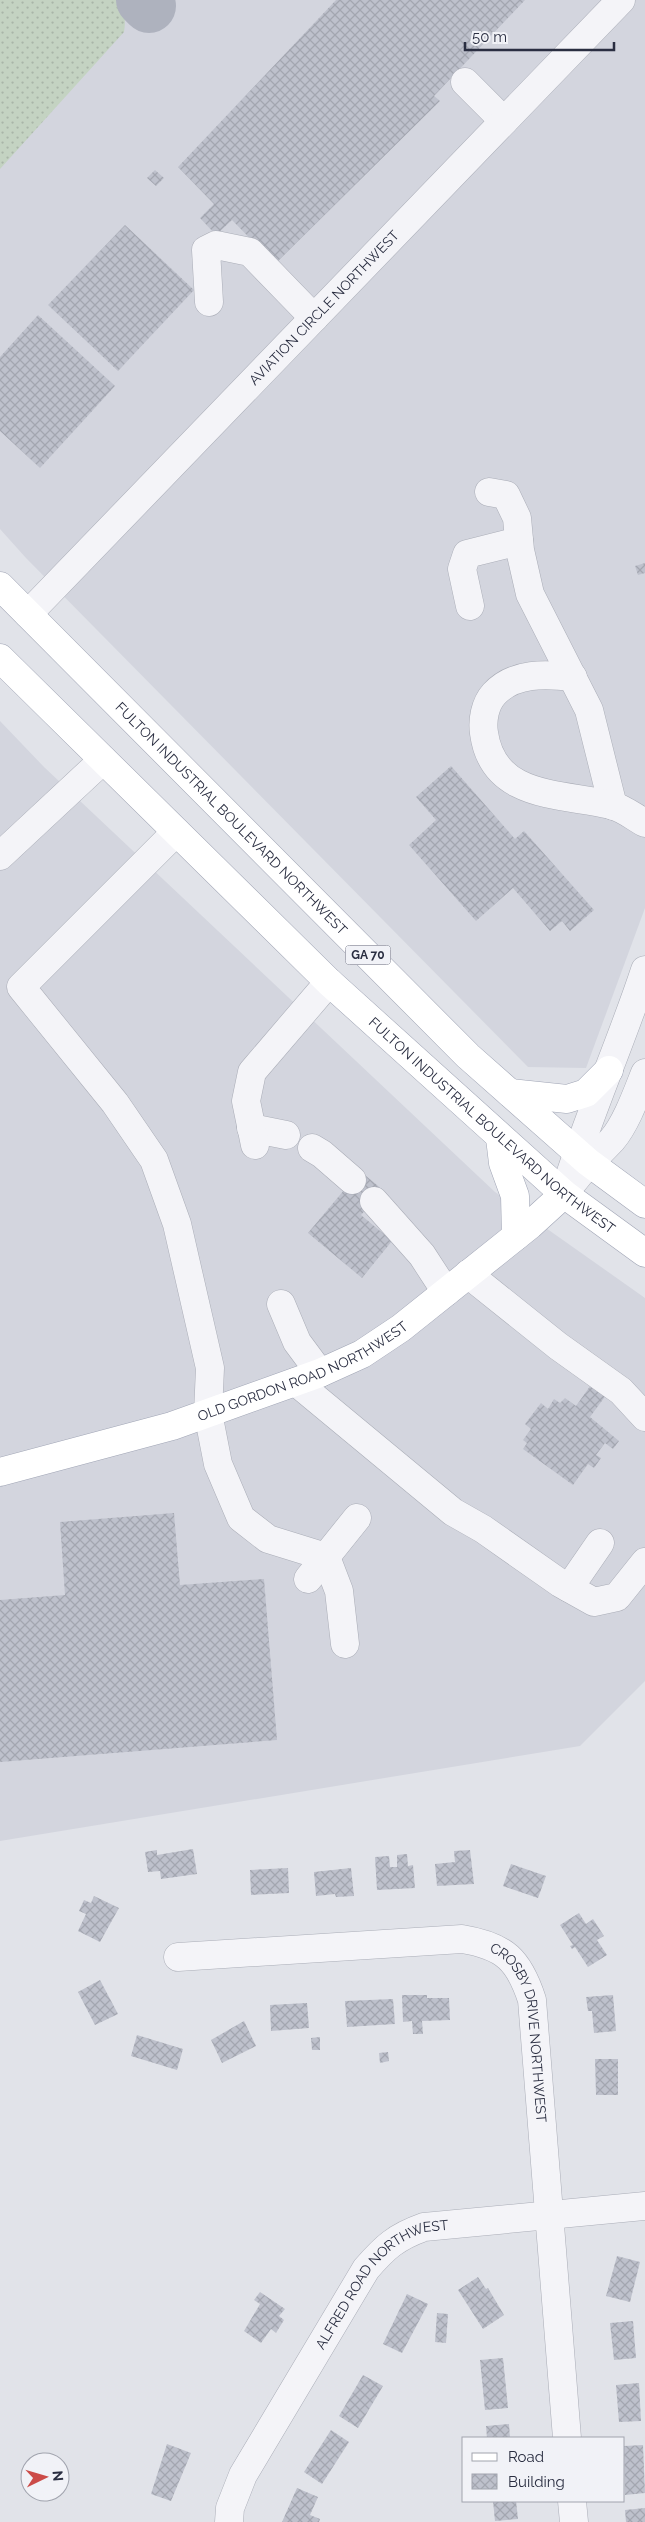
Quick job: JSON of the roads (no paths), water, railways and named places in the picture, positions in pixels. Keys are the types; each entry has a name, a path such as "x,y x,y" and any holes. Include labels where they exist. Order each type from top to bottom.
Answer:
{"main road":[{"name":"FULTON INDUSTRIAL BOULEVARD NORTHWEST","path":"0,586 468,1056 583,1157 645,1204"},
{"name":"FULTON INDUSTRIAL BOULEVARD NORTHWEST","path":"0,658 329,982 564,1194 645,1253"},
{"path":"510,1093 567,1099 586,1093 609,1070"},
{"path":"500,1138 502,1163 515,1196 516,1236"},
{"name":"OLD GORDON ROAD NORTHWEST","path":"0,1472 172,1426 308,1378 370,1349 401,1328 516,1236 564,1194"}],"street":[{"name":"AVIATION CIRCLE NORTHWEST","path":"28,614 621,0"},
{"path":"465,82 504,121"},
{"path":"209,302 206,250 216,245 250,252 314,318"},
{"path":"489,492 506,495 517,518 530,594 589,710 613,806"},
{"path":"470,606 462,569 467,554 520,541"},
{"path":"573,677 548,674 518,678 494,694 482,719 486,748 505,775 536,792 613,806 645,823"},
{"path":"3,847 104,760"},
{"path":"176,832 21,986 115,1103 154,1160 177,1224 210,1368 208,1413 218,1464 241,1518 268,1539 326,1557"},
{"path":"564,1194 583,1157 609,1070 645,970"},
{"path":"286,1135 253,1136 246,1101 252,1072 329,982"},
{"path":"583,1157 613,1139 636,1098 645,1073"},
{"path":"312,1148 322,1154 352,1180"},
{"path":"374,1201 422,1254 446,1292"},
{"path":"468,1274 558,1346 621,1391 645,1417"},
{"path":"281,1304 297,1342 308,1378 452,1512 482,1529 569,1588 594,1602 617,1598 645,1562"},
{"path":"308,1579 357,1518"},
{"path":"569,1588 600,1543"},
{"path":"326,1557 339,1591 345,1644"},
{"name":"CROSBY DRIVE NORTHWEST","path":"178,1957 462,1939 484,1942 508,1955 524,1975 532,2000 567,2437"},
{"name":"ALFRED ROAD NORTHWEST","path":"229,2522 230,2508 242,2474 366,2269 384,2247 403,2235 424,2227 645,2206"},
{"path":"572,2502 574,2522"}]}
